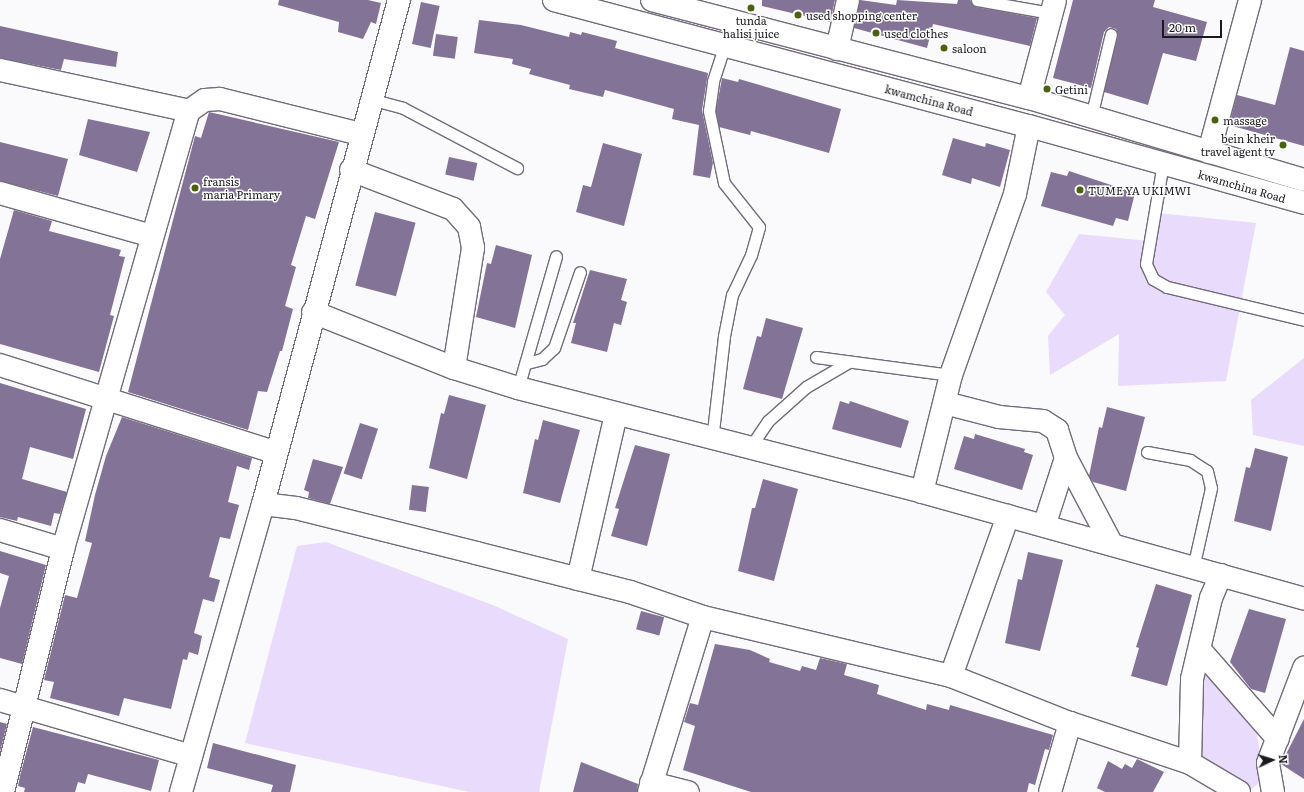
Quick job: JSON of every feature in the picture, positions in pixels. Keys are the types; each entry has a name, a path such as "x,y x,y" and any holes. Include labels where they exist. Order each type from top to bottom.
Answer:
{"street":[{"path":"181,792 263,504 274,452 360,134 399,0"},
{"name":"kwamchina Road","path":"554,0 1029,126 1304,203"},
{"path":"652,0 1029,98 1304,180"},
{"path":"837,49 848,0"},
{"path":"1209,152 1250,0"},
{"path":"1029,98 1053,7"},
{"path":"795,65 803,40"},
{"path":"0,70 189,111"},
{"path":"3,792 64,549 108,399 152,236 189,111 205,100 220,99 360,134"},
{"path":"922,492 945,403 950,375 1015,194 1029,126"},
{"path":"351,170 453,209 469,227 473,248 454,368"},
{"path":"0,193 152,236"},
{"path":"313,312 454,368 518,388 712,440 922,492 1304,599"},
{"path":"0,365 274,452"},
{"path":"945,403 999,417 1043,421 1058,430 1066,458 1112,545"},
{"path":"578,579 616,415"},
{"path":"1044,526 1066,458"},
{"path":"263,504 296,508 578,579 703,617 951,676 1070,723 1190,763 1239,792"},
{"path":"951,676 1008,516"},
{"path":"0,530 64,549"},
{"path":"1190,763 1192,685 1211,598 1221,575"},
{"path":"688,792 650,787 703,617"},
{"path":"1200,650 1278,738"},
{"path":"1273,792 1268,763 1304,668"},
{"path":"0,700 24,705 191,756"},
{"path":"1050,792 1070,723"}],"lane":[{"path":"977,0 1053,7"},
{"path":"1091,117 1111,34"},
{"path":"712,440 724,336 732,295 751,255 759,226 724,183 709,111 713,81 725,45"},
{"path":"370,99 403,108 517,168"},
{"path":"1163,163 1146,264 1153,279 1167,287 1304,320"},
{"path":"518,388 527,363 556,256"},
{"path":"527,363 542,359 554,348 580,272"},
{"path":"816,357 950,375"},
{"path":"749,449 768,421 806,387 849,362"},
{"path":"1147,452 1190,460 1207,471 1211,488 1193,568"}],"shaded area":[{"path":"1148,212 1256,223 1226,381 1118,386 1119,334 1050,375 1048,336 1065,315 1046,292 1079,234 1149,241"},
{"path":"1304,358 1304,446 1253,435 1251,400"},
{"path":"326,542 495,606 568,639 539,792 469,792 245,743 297,546"},
{"path":"1208,666 1256,729 1262,766 1259,783 1248,792 1207,766 1199,753 1200,685"}],"building":[{"path":"279,0 368,0 381,3 376,24 371,22 363,39 338,32 339,22 278,5"},
{"path":"762,0 835,0 830,22 762,6"},
{"path":"860,0 896,5 897,0 957,4 958,0 970,0 976,7 1037,18 1030,46 933,24 927,48 854,28"},
{"path":"1073,0 1155,0 1153,7 1207,22 1196,61 1163,53 1148,105 1104,92 1118,35 1116,29 1109,27 1104,32 1091,88 1053,78"},
{"path":"421,2 440,6 431,48 412,44"},
{"path":"479,20 521,25 569,37 570,32 581,35 582,32 617,41 615,48 708,73 702,110 713,163 710,178 693,175 699,125 672,119 674,109 605,90 603,97 569,89 570,85 529,74 531,69 512,64 513,59 474,53"},
{"path":"0,26 118,52 116,67 64,59 61,70 0,58"},
{"path":"436,34 458,37 455,59 433,56"},
{"path":"1290,47 1304,51 1304,146 1229,125 1237,95 1275,105"},
{"path":"722,78 738,82 739,79 841,109 829,153 751,131 750,135 719,127 716,111"},
{"path":"209,112 339,142 315,219 306,216 291,265 296,267 285,306 293,309 282,351 280,351 267,392 258,391 248,430 128,392 195,136 201,138"},
{"path":"88,119 150,132 137,172 79,155"},
{"path":"953,138 985,147 986,143 1010,150 1000,187 972,178 971,184 942,175"},
{"path":"0,142 68,159 58,196 0,181"},
{"path":"603,143 642,154 624,226 576,212 583,185 591,187"},
{"path":"449,157 477,163 474,181 445,175"},
{"path":"1069,171 1135,193 1128,221 1116,218 1113,226 1041,206 1051,172 1067,176"},
{"path":"14,210 52,221 49,231 121,250 119,256 125,257 110,315 114,316 99,372 0,344 0,259"},
{"path":"375,212 416,223 396,296 355,285"},
{"path":"496,245 532,255 515,328 476,317 487,263 491,264"},
{"path":"590,270 627,279 621,300 627,302 621,325 614,323 607,352 571,343 576,323 573,323"},
{"path":"766,318 803,328 782,399 743,389 757,336 761,337"},
{"path":"0,383 86,409 73,459 30,447 22,479 67,492 60,514 54,513 51,526 18,517 17,521 0,517"},
{"path":"449,395 486,405 467,479 429,468 441,413 444,414"},
{"path":"840,401 849,404 850,401 909,421 901,448 832,429"},
{"path":"1107,407 1145,417 1126,491 1093,482 1089,476 1099,427 1102,428"},
{"path":"122,417 252,458 249,470 237,466 228,502 239,505 230,539 220,537 209,577 220,580 214,602 203,599 194,633 202,636 198,655 189,652 187,660 183,659 171,709 124,698 119,716 50,698 54,682 44,680 65,595 77,598 92,543 85,541 95,495 106,456"},
{"path":"543,420 580,430 560,503 523,493 535,439 538,440"},
{"path":"360,423 378,429 362,479 344,473"},
{"path":"975,434 1025,449 1024,452 1033,455 1022,490 954,469 964,436 974,439"},
{"path":"635,445 670,454 647,546 611,536 619,509 615,508"},
{"path":"1255,448 1288,457 1271,531 1234,521 1246,467 1250,468"},
{"path":"313,459 343,467 330,504 308,498 309,492 304,490"},
{"path":"763,479 798,489 774,581 738,571 752,508 755,508"},
{"path":"412,485 429,487 426,512 409,510"},
{"path":"0,551 46,565 22,664 0,658 0,608 9,576 0,573"},
{"path":"1028,552 1063,560 1040,651 1005,643 1018,579 1022,580"},
{"path":"1156,584 1192,595 1167,686 1131,676 1139,648 1136,647"},
{"path":"1249,609 1286,619 1265,693 1251,689 1230,662"},
{"path":"641,611 664,617 659,636 636,629"},
{"path":"715,644 750,650 770,659 769,662 800,671 802,666 816,670 820,658 847,664 844,675 879,685 877,694 926,710 927,704 949,710 950,705 1053,735 1049,750 1045,749 1035,785 1029,783 1027,792 751,792 683,770 695,726 684,722 690,703 698,705"},
{"path":"1304,719 1304,779 1281,764"},
{"path":"0,722 7,724 0,752"},
{"path":"33,727 159,760 151,791 88,774 85,784 78,782 75,792 24,792 25,788 18,786"},
{"path":"213,743 296,765 290,792 271,792 273,785 207,768"},
{"path":"1137,759 1164,772 1153,792 1105,792 1097,788 1108,761 1122,769 1125,764 1132,768"},
{"path":"581,762 638,784 637,792 573,792"}],"place":[{"name":"tunda halisi juice","path":"751,8"},
{"name":"used shopping center","path":"798,15"},
{"name":"used clothes","path":"876,33"},
{"name":"saloon","path":"944,48"},
{"name":"Getini","path":"1047,89"},
{"name":"massage","path":"1215,120"},
{"name":"bein kheir travel agent tv","path":"1283,145"},
{"name":"fransis maria Primary","path":"195,188"},
{"name":"TUME YA UKIMWI","path":"1080,190"}]}
